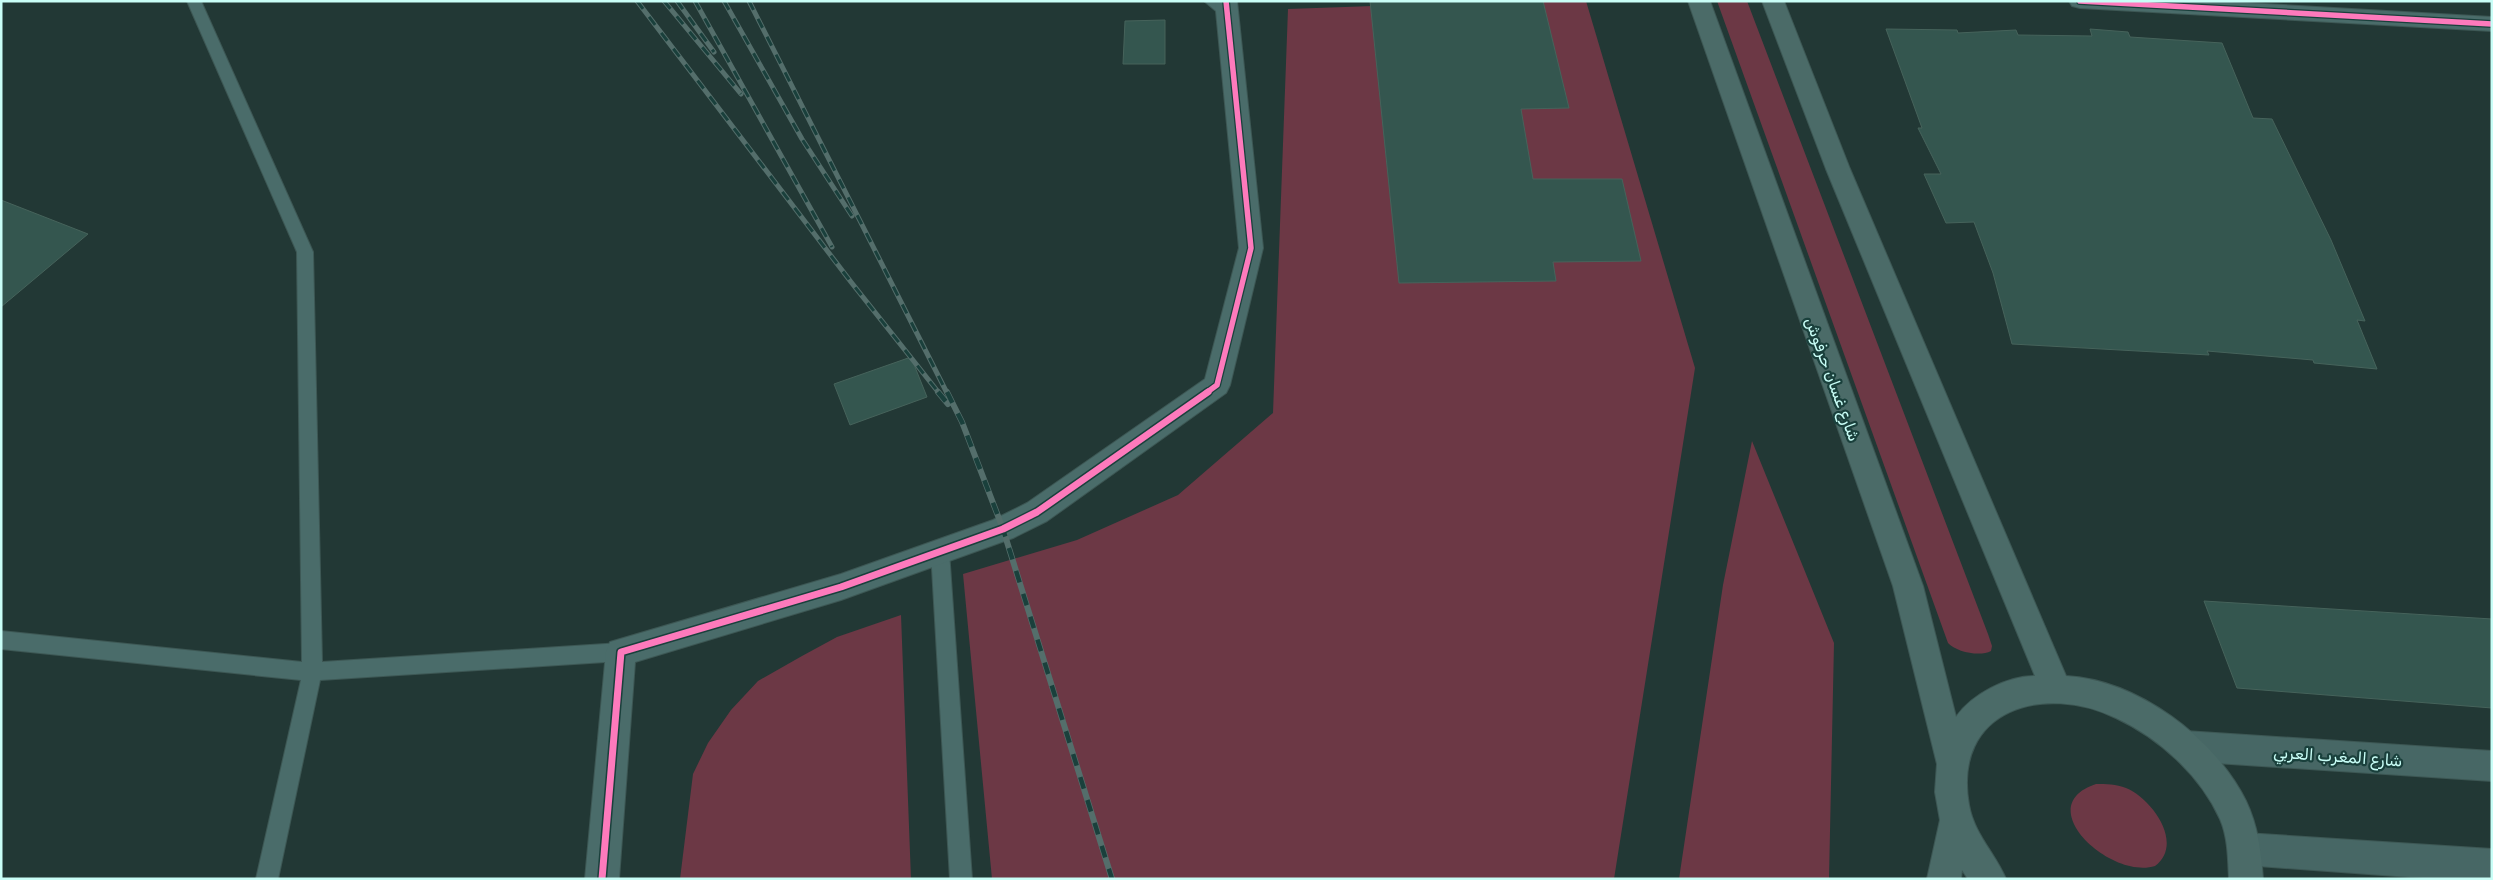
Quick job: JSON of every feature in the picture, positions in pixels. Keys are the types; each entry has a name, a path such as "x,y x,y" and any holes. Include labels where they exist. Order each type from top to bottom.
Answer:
{"main road":[{"name":"شارع غسان حرفوش","path":"1698,1 1908,586 1952,762"},
{"path":"1773,1 1838,169 2056,688"},
{"path":"1989,879 1979,867 1956,821 1950,790 1952,762 1964,730 1987,706 2019,692 2056,688 2089,694 2122,704 2155,722 2185,746 2212,777 2234,812 2245,864 2388,869 2492,866"},
{"name":"شارع المغرب العربي","path":"2185,746 2492,766"},
{"path":"1944,879 1956,821"}],"street":[{"path":"2080,1 2492,24"},
{"path":"602,879 622,652 841,587 1003,529 1037,512 1217,385 1251,248 1221,5"}],"lane":[{"path":"194,1 305,252 312,672 267,879"},
{"path":"940,551 961,879"},
{"path":"1,640 312,672 622,652"}],"shaded area":[{"path":"1515,1 1586,1 1695,368 1614,879 992,879 963,574 1077,540 1178,495 1273,413 1288,9"},
{"path":"1717,1 1747,1 1988,634 1992,646 1991,651 1981,654 1968,653 1948,643"},
{"path":"1752,441 1834,643 1829,879 1679,879 1723,585"},
{"path":"901,615 911,879 680,879 693,774 708,743 731,710 758,681 802,656 837,637"},
{"path":"2096,784 2115,785 2126,788 2136,793 2154,811 2166,834 2167,846 2163,856 2155,866 2137,867 2118,862 2099,852 2084,838 2074,823 2071,808 2077,794"}],"building":[{"path":"1370,1 1543,1 1569,108 1521,109 1533,179 1622,179 1641,261 1553,262 1556,281 1399,283"},
{"path":"1165,20 1165,64 1123,64 1125,21"},
{"path":"1886,29 1957,30 1958,33 2016,30 2018,35 2092,36 2090,29 2128,32 2130,37 2222,43 2253,118 2272,119 2331,240 2365,321 2357,320 2377,369 2314,363 2313,360 2207,351 2209,355 2012,344 1993,273 1974,222 1946,223 1924,174 1941,174 1918,128 1922,128"},
{"path":"1,200 88,234 1,307"},
{"path":"911,357 927,397 850,425 834,384"},
{"path":"2204,601 2492,619 2492,708 2237,688"}],"railway":[{"path":"637,1 851,282 939,393"},
{"path":"664,1 741,94"},
{"path":"677,1 714,52"},
{"path":"695,1 832,247"},
{"path":"724,1 802,139 852,216"},
{"path":"749,1 947,393"},
{"path":"938,392 948,404"},
{"path":"947,392 962,422 1003,529 1112,879"}],"cycle path":[{"path":"602,879 621,652 841,587 1003,529 1037,512 1217,385 1251,248 1226,1"},
{"path":"2080,1 2492,24"}]}
